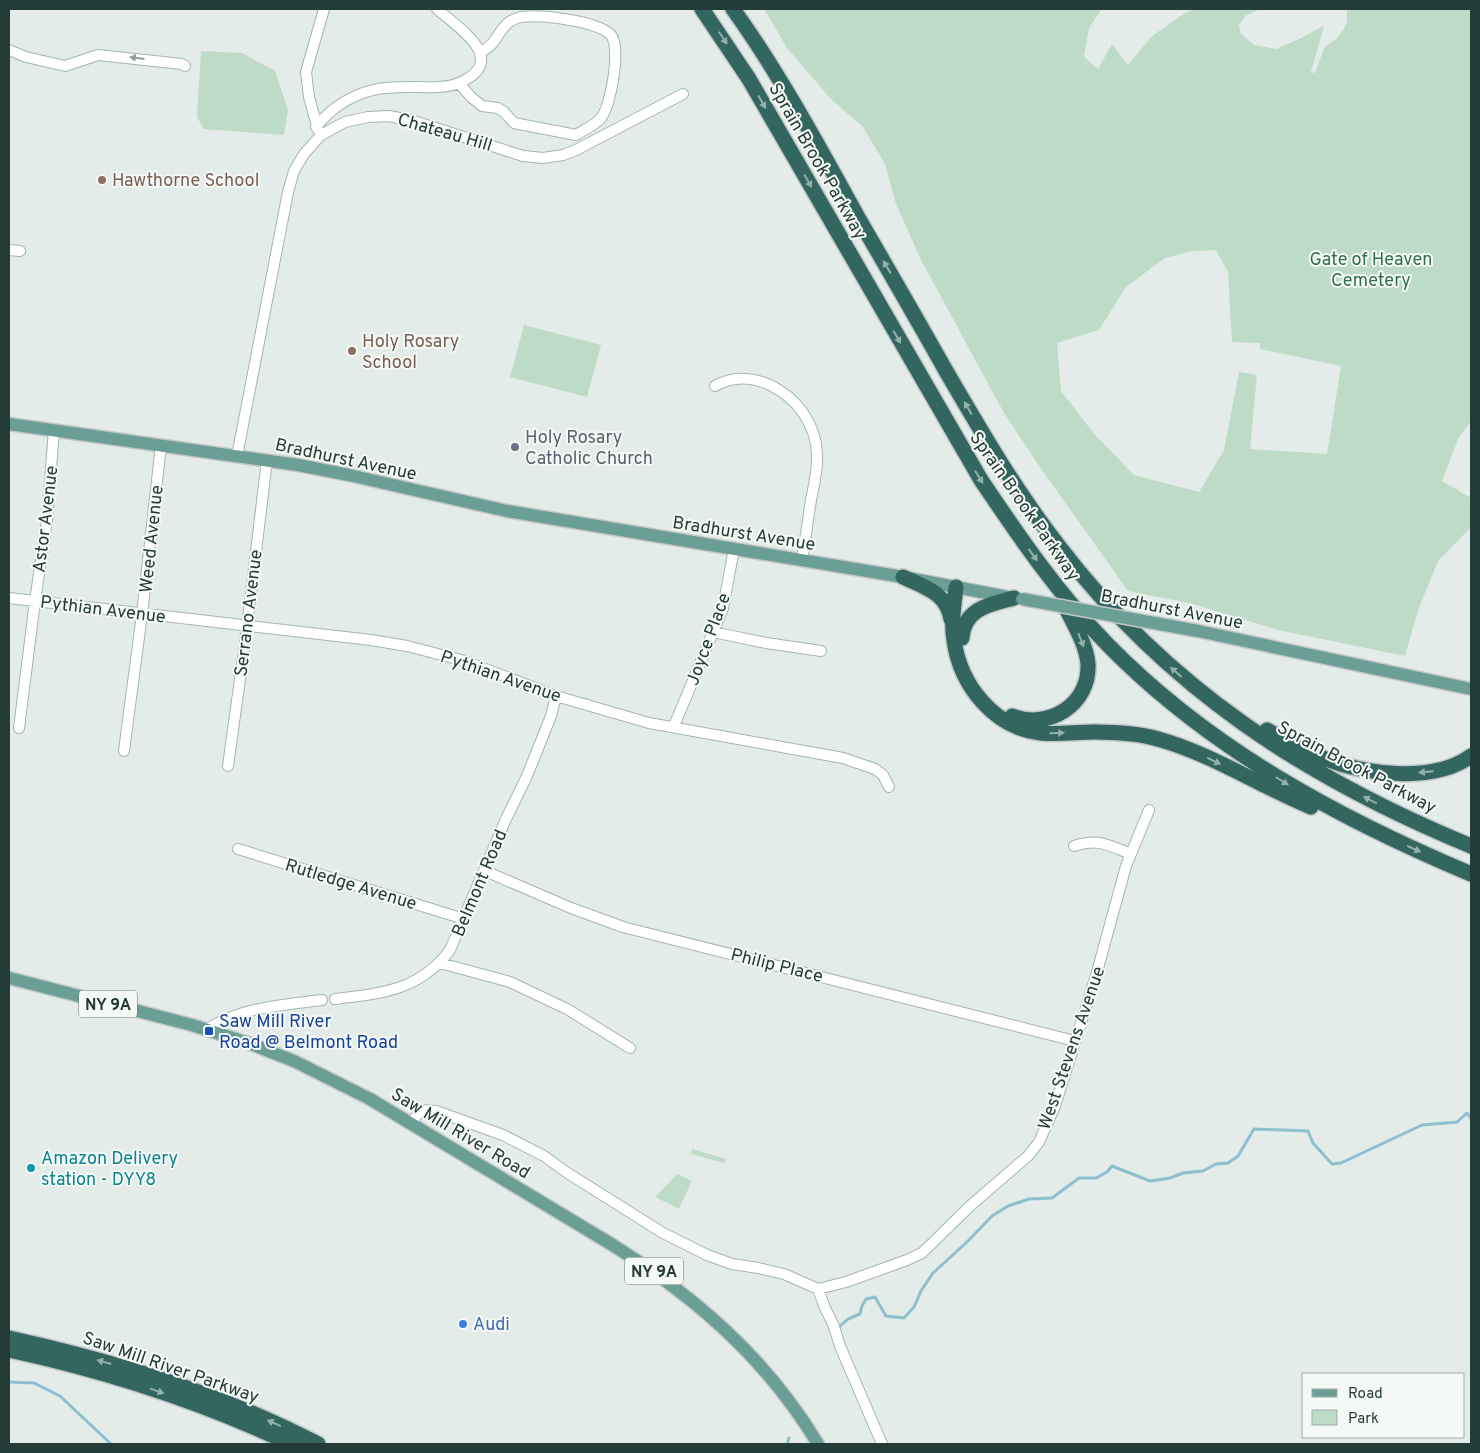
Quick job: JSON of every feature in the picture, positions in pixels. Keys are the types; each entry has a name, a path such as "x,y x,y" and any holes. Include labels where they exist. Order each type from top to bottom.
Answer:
{"highway":[{"name":"Sprain Brook Parkway","path":"702,9 749,79 963,451 1052,581 1089,624 1126,663 1203,728 1240,754 1284,782 1362,825 1471,874"},
{"name":"Sprain Brook Parkway","path":"733,9 786,90 983,434 1020,493 1078,571 1115,613 1167,664 1214,703 1257,734 1319,772 1380,804 1471,846"},
{"path":"903,577 939,595 948,607 965,658 973,675 1000,709 1020,718 1034,721 1062,713 1074,703 1082,691 1087,676 1088,662 1081,638 1052,581"},
{"path":"961,588 957,633 958,660 970,687 988,708 1010,723 1024,730 1041,733 1115,732 1158,739 1201,755 1290,798 1362,825"},
{"path":"957,633 976,610 989,604 1018,599"},
{"path":"1214,703 1314,755 1352,767 1390,773 1432,772 1456,765 1471,756"},
{"name":"Saw Mill River Parkway","path":"9,1338 83,1356 181,1387 261,1418 318,1444"},
{"name":"Saw Mill River Parkway","path":"9,1350 144,1386 241,1422 291,1444"}],"main road":[{"name":"Bradhurst Avenue","path":"9,424 267,460 335,472 490,508 903,577 1198,631 1471,689"},
{"name":"Saw Mill River Road","path":"9,978 206,1030 267,1050 322,1074 411,1122 638,1260 682,1292 724,1327 756,1361 786,1396 818,1444"}],"street":[{"path":"319,131 306,72 324,9"},
{"path":"319,131 326,116 340,104 356,95 396,87 439,87 459,83 478,72 481,64 480,52 470,37 437,9"},
{"path":"459,83 482,106 498,108 514,122 576,135 600,119 605,111 616,66 614,40 609,33 581,21 522,17 507,22 489,48 480,52"},
{"path":"9,50 65,66 98,55 182,64 185,66"},
{"name":"Chateau Hill","path":"238,456 288,192 294,172 319,131 345,122 368,117 389,116 414,121 523,156 543,158 563,155 576,150 683,94"},
{"path":"9,250 20,252"},
{"path":"715,386 731,378 740,378 766,384 791,398 810,424 817,455 802,560"},
{"name":"Astor Avenue","path":"19,728 47,520 54,430"},
{"name":"Weed Avenue","path":"124,751 142,614 160,445"},
{"name":"Serrano Avenue","path":"228,766 248,626 267,460"},
{"name":"Joyce Place","path":"674,726 725,600 734,549"},
{"name":"Pythian Avenue","path":"9,598 371,640 407,646 465,661 556,696 649,723 843,758 875,769 883,775 889,787"},
{"path":"713,632 821,652"},
{"name":"Belmont Road","path":"335,999 398,989 419,979 440,963 450,950 506,819 527,776 552,716 556,696"},
{"name":"West Stevens Avenue","path":"818,1289 846,1282 922,1253 970,1206 1028,1156 1039,1142 1048,1124 1075,1041 1131,854 1149,810"},
{"path":"1074,846 1088,841 1102,842 1131,854"},
{"name":"Rutledge Avenue","path":"238,849 464,918"},
{"name":"Philip Place","path":"485,871 571,908 623,927 1075,1041"},
{"path":"440,963 510,982 567,1009 630,1048"},
{"path":"206,1030 216,1023 247,1012 322,1000"},
{"path":"411,1122 421,1110 436,1112 503,1135 544,1156 663,1233 707,1255 732,1264 784,1274 818,1289 882,1444"}],"green space":[{"name":"Gate of Heaven Cemetery","path":"764,9 1102,9 1089,28 1084,57 1098,69 1112,44 1128,65 1152,36 1185,13 1194,9 1260,9 1245,16 1239,25 1241,34 1254,45 1276,49 1324,26 1311,72 1315,73 1324,48 1337,38 1347,22 1347,9 1471,9 1471,421 1458,439 1442,481 1471,498 1471,527 1438,561 1418,610 1405,656 1278,630 1193,604 1128,591 1004,413 921,260 896,204 885,164 863,127 830,98 787,48","holes":["1216,250 1228,272 1232,342 1260,343 1260,349 1341,366 1327,454 1250,449 1257,375 1239,372 1224,450 1199,492 1134,475 1095,435 1061,391 1057,343 1099,330 1126,287 1165,258 1193,251"]},
{"path":"201,51 242,53 275,71 288,110 284,135 204,129 197,117"},
{"path":"524,325 601,345 587,397 510,377"},
{"path":"692,1149 726,1159 724,1163 691,1154"},
{"path":"677,1174 692,1181 679,1209 655,1197"}],"waterway":[{"path":"839,1327 848,1319 860,1314 866,1299 875,1297 886,1316 904,1318 914,1307 921,1291 933,1273 992,1216 1008,1206 1029,1199 1052,1198 1079,1178 1096,1178 1107,1172 1112,1166 1150,1181 1170,1178 1183,1173 1203,1171 1216,1164 1228,1163 1238,1156 1254,1129 1308,1131 1313,1143 1332,1164 1341,1163 1422,1125 1457,1122 1467,1113 1471,1118"},
{"path":"9,1382 34,1383 60,1396 111,1444"},
{"path":"787,1444 789,1438"}],"place":[{"name":"Hawthorne School","path":"102,180"},
{"name":"Holy Rosary School","path":"352,351"},
{"name":"Holy Rosary Catholic Church","path":"515,447"},
{"name":"Saw Mill River Road @ Belmont Road","path":"209,1031"},
{"name":"Amazon Delivery station - DYY8","path":"31,1168"},
{"name":"Audi","path":"463,1324"}]}
